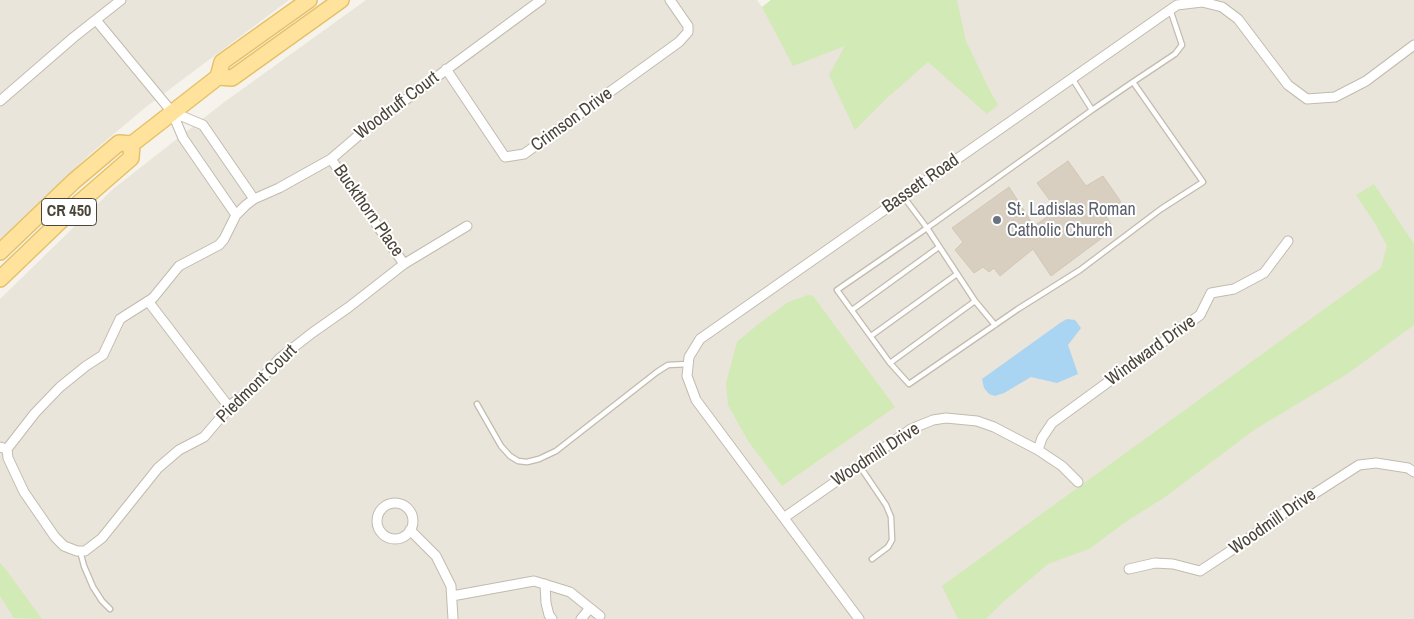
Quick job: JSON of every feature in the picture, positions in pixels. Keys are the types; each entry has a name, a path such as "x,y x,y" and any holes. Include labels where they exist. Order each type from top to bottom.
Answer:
{"main road":[{"name":"CR 450","path":"0,252 74,181 119,143 132,144 218,77 222,62 309,0"},
{"name":"CR 450","path":"218,77 232,78 341,0"},
{"name":"CR 450","path":"0,279 78,204 131,158 132,144"}],"street":[{"path":"0,101 121,0"},
{"name":"Crimson Drive","path":"446,70 505,157 518,156 540,144 680,42 688,32 688,26 670,0"},
{"name":"Woodruff Court","path":"4,448 60,387 103,355 120,319 153,298 180,266 219,245 236,215 254,199 280,188 331,159 366,129 536,1"},
{"name":"Bassett Road","path":"688,364 689,357 700,340 1177,5 1202,2 1222,8 1238,19 1288,85 1307,99 1335,97 1366,81 1414,45"},
{"path":"96,20 172,112 183,138 236,215"},
{"path":"172,112 203,124 254,199"},
{"name":"Buckthorn Place","path":"331,159 404,264"},
{"name":"Piedmont Court","path":"80,551 85,551 102,538 158,468 179,450 204,437 229,407 252,389 280,358 349,308 404,264 467,226"},
{"name":"Windward Drive","path":"1038,450 1042,438 1052,423 1200,315 1211,293 1234,289 1264,273 1288,241"},
{"path":"148,301 229,407"},
{"path":"688,364 687,376 696,400 860,619"},
{"name":"Woodmill Drive","path":"785,518 911,429 933,420 946,418 977,421 994,427 1038,450 1062,466 1078,482"},
{"path":"4,448 24,492 55,537 64,546 80,551"},
{"name":"Woodmill Drive","path":"1129,569 1155,563 1173,564 1200,571 1275,519 1359,465 1381,463 1408,468 1414,472"},
{"path":"396,502 403,504 412,515 413,522 410,530 399,538 393,539 385,536 379,530 377,522 379,512 389,504 396,502"},
{"path":"410,530 436,556 451,586 453,619"},
{"path":"452,596 534,581 570,592 600,616"},
{"path":"545,584 546,603 552,619"},
{"path":"581,619 590,608"}],"lane":[{"path":"1133,82 1203,182 1161,209 1080,270 909,384 890,363 838,290 1092,110 1133,82 1176,54 1182,45 1170,10"},
{"path":"1072,78 1092,110"},
{"path":"903,196 927,228 975,301 995,325"},
{"path":"852,310 939,247"},
{"path":"871,336 957,274"},
{"path":"890,363 975,301"},
{"path":"477,404 501,446 510,456 518,461 527,462 540,459 556,451 668,365 688,364"},
{"path":"859,465 886,505 891,517 892,540 888,547 872,559"},
{"path":"80,551 93,587 110,609"}],"shaded area":[{"path":"0,0 289,0 146,107 90,154 0,241"},
{"path":"366,0 757,0 762,7 771,0 1414,0 1414,619 0,619 0,299 113,189 223,103"}],"green space":[{"path":"771,0 957,0 966,41 998,105 987,114 928,62 887,98 855,130 829,75 845,46 793,66 762,7"},
{"path":"1374,184 1414,244 1414,325 1347,374 1254,430 1165,497 1127,521 1089,549 1048,564 986,619 958,619 942,586 1381,268 1387,246 1376,225 1356,195"},
{"path":"808,295 813,296 895,407 782,486 748,441 728,405 726,383 737,342 788,302"},
{"path":"0,563 42,619 14,618 0,596"}],"water":[{"path":"1067,319 1075,320 1081,328 1068,345 1078,374 1057,383 1031,377 1004,393 995,396 989,394 984,388 982,379"}],"building":[{"name":"St. Ladislas Roman Catholic Church","path":"1068,161 1086,186 1103,176 1121,202 1104,213 1114,229 1051,276 1033,249 1000,276 994,268 989,272 983,267 974,273 955,250 963,242 952,228 1009,187 1034,226 1057,210 1037,183"}],"place":[{"name":"St. Ladislas Roman Catholic Church","path":"997,220"}]}
